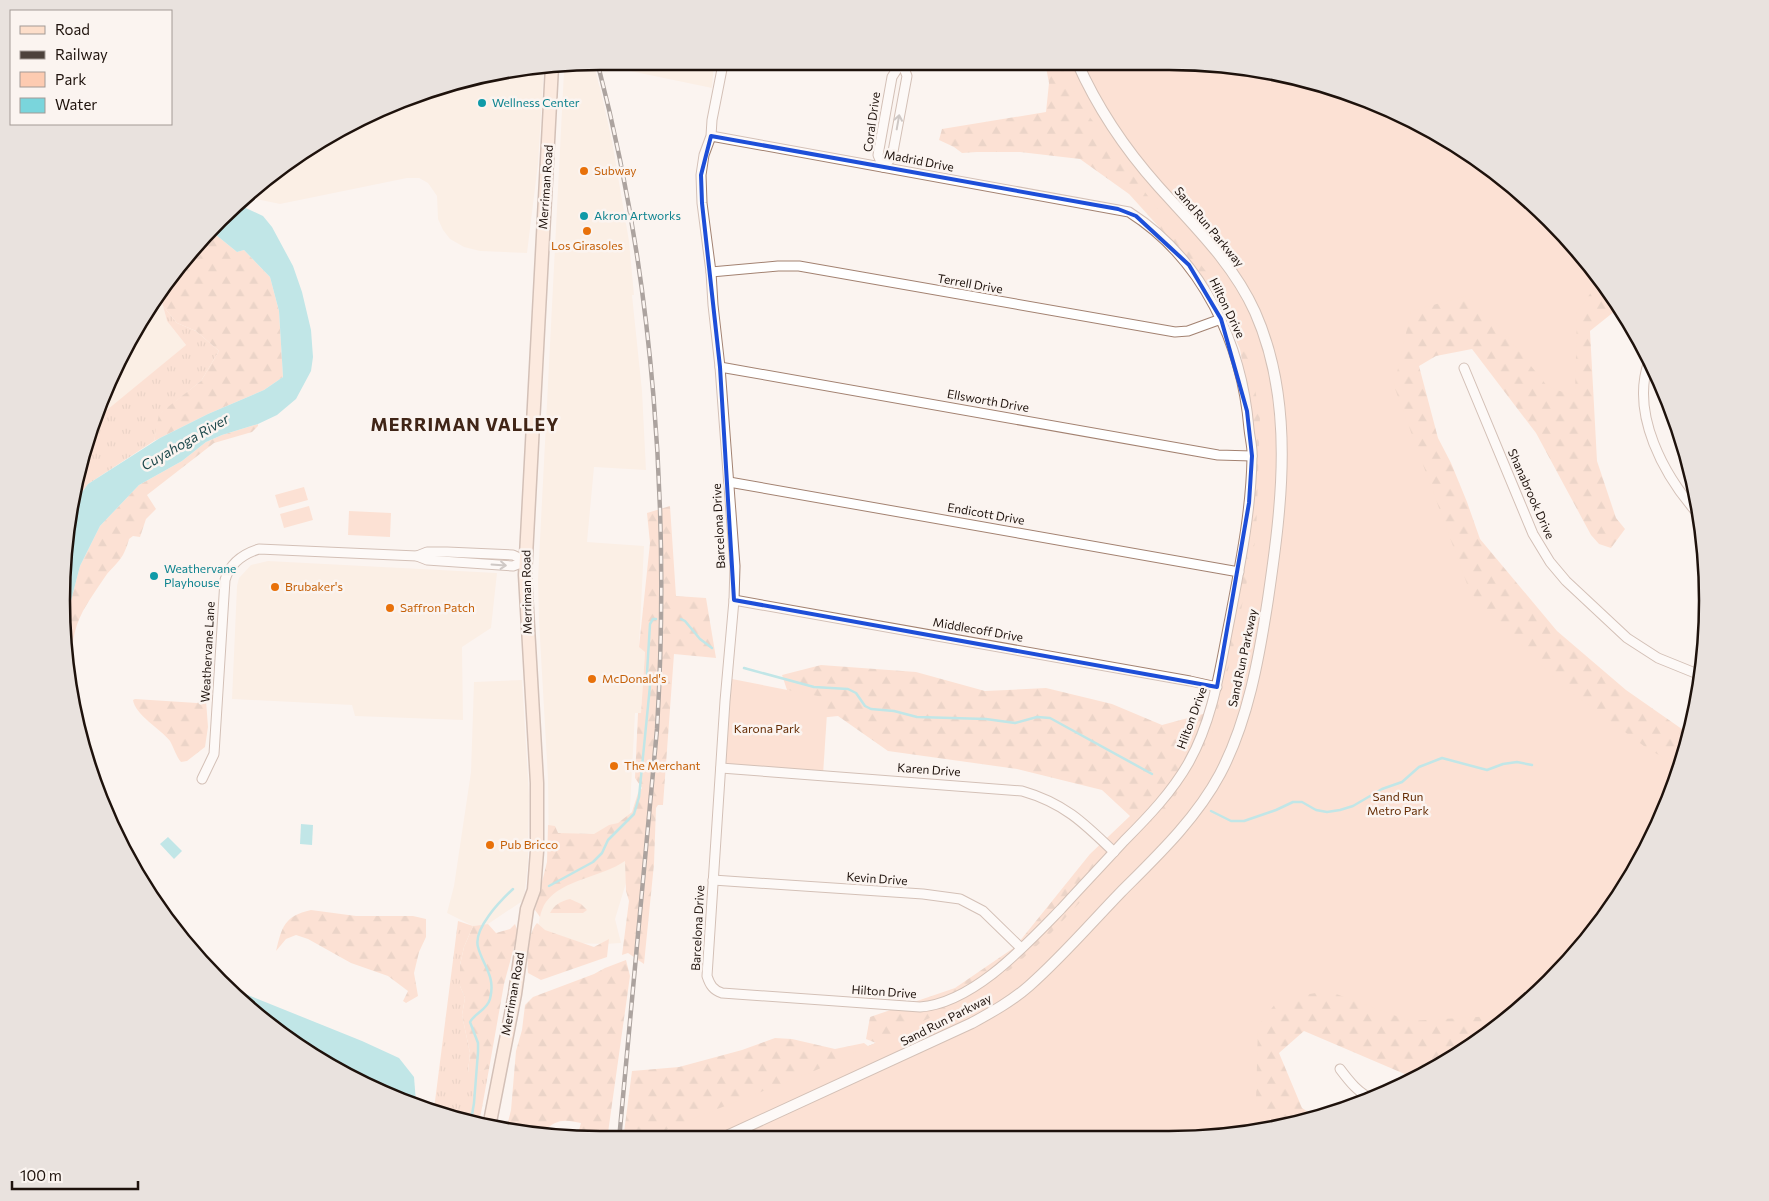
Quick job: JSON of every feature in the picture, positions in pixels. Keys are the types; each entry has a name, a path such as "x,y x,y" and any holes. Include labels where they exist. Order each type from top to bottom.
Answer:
{"main road":[{"name":"Merriman Road","path":"491,1120 515,994 527,909 534,890 537,851 537,783 528,648 526,561 552,73"}],"street":[{"name":"Barcelona Drive","path":"713,988 707,976 707,964 734,600 734,566 720,367 702,203 701,175 704,155 711,136 712,120 722,70"},
{"name":"Coral Drive","path":"897,70 892,77 878,156 883,167 892,157 907,76 905,70"},
{"name":"Sand Run Parkway","path":"738,1131 954,1032 990,1013 1020,993 1043,973 1143,870 1195,813 1221,773 1242,719 1253,679 1265,617 1280,497 1281,433 1278,399 1269,353 1254,309 1234,275 1213,248 1140,165 1109,120 1081,70"},
{"name":"Madrid Drive","path":"711,136 1123,210"},
{"name":"Hilton Drive","path":"713,988 722,993 927,1006 952,998 975,986 997,971 1043,927 1162,801 1180,776 1200,739 1217,687 1239,572 1249,503 1252,456 1242,385 1232,347 1221,319 1208,293 1189,265 1148,225 1136,216 1123,210"},
{"name":"Terrell Drive","path":"711,272 799,266 1175,332 1188,331 1221,319"},
{"name":"Ellsworth Drive","path":"720,367 1218,455 1252,456"},
{"name":"Shanabrook Drive","path":"1464,368 1533,534 1554,567 1566,581 1627,638 1658,658 1694,672"},
{"path":"1646,370 1644,405 1648,427 1670,476 1690,505"},
{"name":"Endicott Drive","path":"729,482 1239,572"},
{"name":"Weathervane Lane","path":"202,779 210,766 214,754 225,580 234,563 242,557 259,549 417,556 427,560 474,553 513,555 526,561"},
{"path":"474,553 474,563"},
{"name":"Weathervane Lane","path":"441,557 474,563 513,566 526,561"},
{"name":"Middlecoff Drive","path":"734,600 1217,687"},
{"name":"Karen Drive","path":"721,768 1022,791 1039,796 1069,812 1114,852"},
{"name":"Kevin Drive","path":"713,880 953,897 969,902 983,911 1021,948"},
{"path":"1340,1069 1363,1094"}],"highlighted area":[{"path":"711,136 1118,209 1136,216 1189,265 1221,319 1247,411 1252,456 1249,503 1217,687 734,600 720,367 702,203 701,175"}],"shaded area":[{"path":"595,70 612,141 629,241 634,295 632,295 642,391 646,470 594,467 587,542 644,546 639,646 645,651 641,713 635,713 626,883 615,919 621,943 535,942 549,869 548,779 538,579 564,71"},
{"path":"625,70 714,70 712,88"},
{"path":"544,74 538,164 527,253 480,251 464,247 450,239 438,219 437,196 428,183 419,178 407,178 280,204 256,199 306,159 335,141 397,110 463,88 497,80"},
{"path":"162,302 167,321 186,345 104,413 110,397 141,335"},
{"path":"268,561 497,573 491,628 462,647 463,720 355,716 352,705 232,699 237,586 239,578 251,565"},
{"path":"522,680 529,795 528,862 524,900 488,924 473,926 447,913 454,886 471,772 474,682"}],"green space":[{"name":"Sand Run Metro Park","path":"1047,70 1203,71 1272,80 1339,98 1372,110 1403,125 1463,159 1544,225 1567,251 1614,312 1590,331 1597,461 1616,518 1625,529 1611,548 1599,544 1591,535 1536,433 1472,349 1436,356 1419,366 1438,438 1451,463 1480,539 1557,631 1626,690 1683,730 1659,804 1628,866 1610,895 1567,950 1544,976 1518,999 1463,1042 1406,1075 1304,1031 1279,1053 1302,1108 1309,1112 1272,1121 1238,1126 1168,1131 624,1131 632,1071 679,1067 742,1050 775,1038 792,1039 835,1049 864,1043 868,1046 876,1043 866,1039 870,1017 955,988 1015,947 1090,854 1130,816 1102,790 1017,769 888,751 838,716 819,718 812,698 787,690 782,675 821,665 916,672 985,691 1046,688 1112,704 1162,725 1214,711 1251,527 1255,475 1255,436 1240,349 1217,298 1178,248 1129,194 1080,159 1020,152 962,153 939,140 942,129 1046,112 1049,83"},
{"name":"Sand Run Metro Park","path":"1063,70 1203,71 1272,80 1306,88 1372,110 1434,141 1463,159 1544,225 1567,251 1595,286 1577,312 1575,396 1548,387 1496,323 1466,296 1411,311 1394,386 1470,592 1561,685 1648,749 1673,763 1659,804 1628,866 1610,895 1589,923 1544,976 1497,1016 1410,1021 1328,991 1279,999 1258,1026 1256,1101 1265,1122 1203,1130 1168,1131 666,1131 812,1072 934,1016 1011,969 1051,933 1168,809 1212,733 1232,654 1256,537 1260,416 1254,384 1243,338 1216,284 1170,226 1081,105"},
{"path":"216,235 237,252 244,250 270,277 279,311 283,377 264,390 208,414 154,441 159,414 201,381 219,351 196,331 177,323 162,302"},
{"path":"163,306 177,323 196,331 219,351 201,381 160,414 154,441 88,484 81,494 88,463 105,412 186,345 167,321"},
{"path":"258,424 252,432 214,443 147,495 156,509 146,519 140,537 133,536 129,539 121,558 107,574 86,606 79,620 72,647 70,604 80,566 100,526 139,485 182,461 206,442"},
{"path":"304,487 308,500 279,508 275,495"},
{"path":"309,506 313,520 284,528 280,514"},
{"path":"670,506 676,596 706,598 716,658 674,654 663,805 658,805 656,808 654,864 644,964 628,953 622,955 629,901 626,891 625,861 562,888 546,902 540,917 535,910 547,862 548,825 555,826 558,833 594,834 609,825 618,823 632,812 638,793 642,788 635,778 638,713 641,713 645,652 639,647 650,543 647,513"},
{"path":"349,511 391,513 390,537 348,535"},
{"name":"Karona Park","path":"727,678 828,698 823,775 721,768"},
{"path":"133,700 197,703 206,700 208,727 205,747 187,761 181,762 166,736 138,711"},
{"path":"570,899 581,904 587,910 583,913 550,913 558,904"},
{"path":"311,910 356,916 413,916 426,919 426,937 419,952 414,973 418,996 406,1003 403,1001 408,991 388,976 351,963 308,939 296,935 286,939 276,951 280,935 290,919 302,912"},
{"path":"458,921 473,926 464,947 460,965 460,986 465,998 462,1015 470,1053 468,1072 489,1069 480,1117 435,1104"},
{"path":"537,923 545,930 594,947 609,939 607,957 541,980 528,973 529,940"},
{"path":"488,924 496,933 510,929 515,924 518,932 504,984 489,1069 468,1073 470,1053 462,1015 465,998 460,986 460,965 464,947 473,926"},
{"path":"626,960 630,976 608,1131 579,1130 581,1123 570,1121 556,1122 548,1128 508,1123 511,1110 516,1051 522,1030 525,1005 533,997"}],"water":[{"name":"Cuyahoga River","path":"245,208 263,216 272,227 293,266 302,292 311,330 313,357 311,371 296,399 277,415 258,424 206,442 182,461 139,485 100,526 80,566 70,604 71,566 80,497 88,484 160,438 208,414 264,390 283,377 279,311 270,277 244,250 237,252 216,235"},
{"path":"301,824 313,825 312,845 300,844"},
{"path":"168,837 182,851 174,859 160,844"},
{"path":"245,994 399,1058 414,1077 416,1098 397,1091 335,1060 306,1042"}],"waterway":[{"path":"549,886 593,862 602,853 608,840 634,814 639,797 650,685 647,673 650,624 653,619 656,619"},
{"path":"681,619 685,621 700,639 712,648"},
{"path":"744,668 814,687 848,689 856,693 865,706 871,709 894,711 917,717 986,719 1015,723 1037,717 1050,718 1152,774"},
{"path":"1211,811 1231,821 1244,821 1293,802 1302,802 1316,810 1327,812 1340,810 1353,806 1382,789 1402,782 1419,767 1442,758 1487,770 1503,764 1517,762 1532,765"},
{"path":"472,1115 478,1043 470,1022 486,1006 490,999 491,991 490,977 480,954 478,940 483,924 513,889"}],"railway":[{"path":"599,70 617,146 633,228 645,311 659,479 661,563 657,729 620,1131"}],"place":[{"name":"Wellness Center","path":"482,103"},
{"name":"Subway","path":"584,171"},
{"name":"Akron Artworks","path":"584,216"},
{"name":"Los Girasoles","path":"587,231"},
{"name":"Weathervane Playhouse","path":"154,576"},
{"name":"Brubaker's","path":"275,587"},
{"name":"Saffron Patch","path":"390,608"},
{"name":"McDonald's","path":"592,679"},
{"name":"The Merchant","path":"614,766"},
{"name":"Pub Bricco","path":"490,845"}],"district":[{"name":"MERRIMAN VALLEY","path":"465,425"}]}
